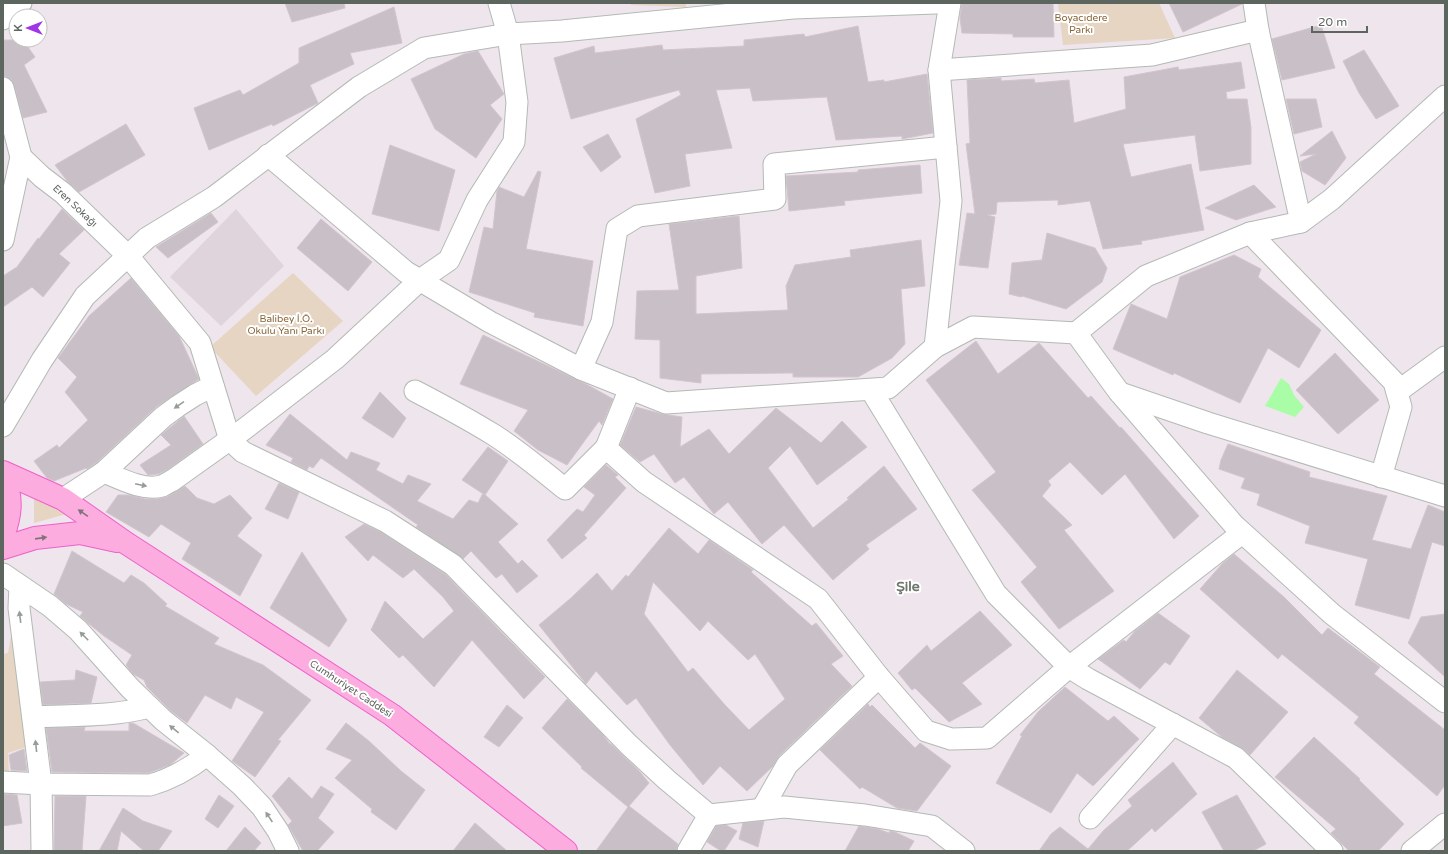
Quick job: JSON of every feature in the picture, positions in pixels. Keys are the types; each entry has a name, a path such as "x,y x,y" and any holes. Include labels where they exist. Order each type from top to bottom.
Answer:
{"main road":[{"name":"Cumhuriyet Caddesi","path":"3,473 63,499 126,543 392,715 566,851"},
{"path":"3,473 9,488 11,504 9,522 3,536"},
{"name":"Cumhuriyet Caddesi","path":"3,548 35,538 80,533 126,543"}],"street":[{"path":"3,18 21,3"},
{"path":"104,472 136,484 150,487 161,486 173,480 230,440 335,359 420,280 449,260 477,200 514,142 518,102 508,34 499,3"},
{"path":"3,426 42,360 85,296 146,238 214,196 359,87 424,48 508,34 562,31 696,10 936,3"},
{"path":"935,347 951,201 939,70 950,3"},
{"path":"1254,3 1258,30 1301,222"},
{"path":"939,70 1152,55 1258,30"},
{"path":"3,88 8,127 21,157 3,240"},
{"path":"268,156 406,272 490,322 581,369 666,403 888,388 935,347 973,327 1076,333 1146,276 1250,233 1301,222 1332,199 1445,96"},
{"path":"581,369 602,322 617,229 638,216 775,199 774,164 946,147"},
{"name":"Eren Sokağı","path":"21,157 42,177 63,193 128,256 200,343 230,440"},
{"path":"1250,233 1394,382 1401,407 1381,477"},
{"path":"1076,333 1118,392 1242,533 1332,614 1445,702"},
{"path":"1397,392 1445,357"},
{"path":"63,499 104,472 163,417 195,395 213,386"},
{"path":"416,391 456,412 494,435 565,489 606,448 630,388"},
{"path":"871,390 996,594 1069,667 1236,758 1332,851"},
{"path":"1118,392 1208,423 1445,496"},
{"path":"230,440 243,452 384,521 453,565 629,745 667,780 709,815 784,807 865,815 932,826 964,851"},
{"path":"606,448 644,482 818,599 879,677 926,731 951,739 987,738 1069,667 1242,533"},
{"path":"3,574 50,606 78,630 149,707 242,786 262,807 278,831 288,851"},
{"path":"20,586 19,608 41,784 42,851"},
{"path":"762,809 787,765 879,677"},
{"path":"33,717 112,714 149,707"},
{"path":"1090,818 1173,724"},
{"path":"3,782 41,784 150,785 165,781 179,774 194,766 207,755"},
{"path":"688,851 709,815"},
{"path":"1412,851 1445,824"}],"shaded area":[{"path":"236,209 284,266 221,326 170,277"},
{"path":"1281,378 1289,384 1294,395 1304,407 1295,417 1265,406"}],"green space":[{"path":"631,3 686,3 686,7 631,5"},
{"name":"Boyacıdere Parkı","path":"1058,3 1159,3 1175,38 1063,45"},
{"name":"Balibey İ.Ö. Okulu Yanı Parkı","path":"293,273 343,321 256,396 210,347"},
{"path":"34,497 70,513 34,523"},
{"path":"13,625 29,746 8,753 9,776 3,776 3,654 8,653"}],"building":[{"path":"285,3 344,3 345,8 292,22"},
{"path":"962,3 1053,3 1054,37 1013,37 1013,34 962,33 960,18"},
{"path":"1169,3 1242,3 1242,4 1183,32"},
{"path":"394,7 402,43 350,53 354,64 310,85 318,103 273,126 272,124 209,150 194,108 240,90 243,95 299,63 299,48"},
{"path":"1321,25 1335,68 1282,80 1272,39"},
{"path":"858,26 868,82 884,80 884,82 927,74 933,133 902,139 902,136 836,140 827,97 753,101 750,88 716,90 732,148 685,154 690,186 655,193 636,119 681,95 679,90 571,119 554,58 594,46 595,53 662,45 663,50 744,46 744,40 804,34 805,37"},
{"path":"3,40 8,40 8,48 29,48 35,57 24,65 47,112 23,118 14,85 11,79 3,76"},
{"path":"1364,50 1399,106 1376,119 1359,93 1343,61"},
{"path":"478,51 504,94 490,105 502,119 476,158 435,129 411,79 464,54"},
{"path":"1241,62 1245,88 1226,92 1227,99 1247,99 1251,128 1251,164 1200,171 1195,135 1123,144 1131,177 1191,164 1204,230 1141,241 1142,244 1103,249 1090,201 1058,205 1058,200 997,202 996,214 987,215 995,217 988,268 959,265 967,213 975,214 966,144 970,143 967,80 1001,78 1001,81 1034,79 1035,83 1069,80 1074,123 1126,109 1124,77 1178,67 1179,70"},
{"path":"1286,99 1316,99 1322,127 1294,134"},
{"path":"126,124 145,155 79,192 68,182 55,165"},
{"path":"1332,131 1346,158 1325,185 1302,171 1300,162 1316,154 1300,156"},
{"path":"608,134 621,157 601,172 583,147"},
{"path":"390,145 455,170 439,231 372,214"},
{"path":"920,165 922,193 844,201 845,205 789,211 786,176 858,172 858,170"},
{"path":"538,171 541,172 526,249 593,261 583,326 534,317 535,313 469,292 484,227 493,229 497,191 499,187 524,197"},
{"path":"1254,185 1276,207 1236,220 1205,208"},
{"path":"62,209 84,230 59,254 70,263 43,297 32,287 3,307 3,276 17,267"},
{"path":"211,213 218,222 168,258 156,247"},
{"path":"739,216 742,268 696,276 696,314 788,310 786,286 795,265 851,257 850,250 921,240 925,286 901,289 905,344 892,358 858,377 793,377 793,373 701,374 701,383 660,378 660,340 635,339 637,291 679,290 669,224"},
{"path":"321,219 372,262 348,291 297,248"},
{"path":"1047,233 1095,248 1107,268 1102,282 1066,309 1022,296 1009,294 1012,263 1042,260"},
{"path":"1234,255 1261,269 1258,277 1321,330 1299,368 1268,348 1240,403 1174,373 1173,375 1113,349 1131,304 1167,319 1180,277"},
{"path":"131,278 179,336 199,379 156,407 96,463 87,469 86,468 54,481 47,478 34,461 57,445 59,448 88,420 65,392 77,377 58,358 89,316"},
{"path":"483,335 586,384 613,399 602,425 599,421 567,465 538,450 514,431 528,410 460,384"},
{"path":"976,341 998,374 1039,343 1088,398 1091,396 1120,428 1121,427 1199,516 1174,539 1125,474 1102,495 1070,462 1048,481 1051,485 1042,496 1072,525 1064,530 1114,591 1059,629 1021,582 1037,567 972,490 996,472 926,380"},
{"path":"1335,353 1379,400 1338,434 1296,390"},
{"path":"380,392 406,418 393,438 362,418"},
{"path":"636,407 662,414 682,417 680,447 709,429 729,454 776,408 821,443 842,421 867,447 817,485 790,446 768,468 813,528 849,499 847,498 884,466 917,509 866,545 869,549 833,580 784,525 762,544 728,502 714,514 684,477 675,483 654,454 640,462 620,445"},
{"path":"290,414 347,460 351,452 380,463 376,470 403,484 408,475 431,484 417,501 453,519 469,500 478,503 483,493 518,524 498,542 518,564 522,560 538,576 517,593 502,574 496,578 471,551 463,559 416,527 418,525 321,458 313,468 309,466 307,470 291,462 293,458 266,445"},
{"path":"184,416 203,444 167,470 158,474 148,475 140,465 171,445 161,435"},
{"path":"1228,444 1310,472 1309,477 1387,496 1372,540 1411,549 1428,505 1445,512 1445,546 1432,542 1409,619 1355,605 1368,559 1305,543 1310,526 1257,505 1260,494 1241,488 1245,478 1219,469"},
{"path":"488,447 508,461 485,495 462,480"},
{"path":"606,465 618,475 615,477 626,488 584,535 587,538 562,559 547,540 577,509 583,512 595,495 584,487"},
{"path":"279,483 299,492 288,519 265,509"},
{"path":"185,486 197,498 214,504 230,495 252,518 237,536 262,555 240,596 182,559 191,543 161,524 149,537 106,512 118,495 129,495 145,499 157,499 167,497"},
{"path":"364,524 379,531 445,574 545,677 524,699 472,640 434,687 403,655 399,658 371,630 385,601 423,639 454,611 443,597 414,569 403,578 373,555 368,561 345,537"},
{"path":"669,528 698,554 709,540 753,570 751,572 812,626 816,623 843,656 831,664 852,686 779,756 773,766 747,791 720,766 703,785 670,745 636,698 627,705 596,671 586,684 539,625 571,598 597,573 612,591 626,575 628,577","holes":["653,582 700,631 708,621 748,660 755,654 785,699 749,730 693,668 688,672 644,614"]},
{"path":"72,551 124,583 131,575 144,583 167,604 165,606 219,638 214,644 263,665 311,700 278,740 281,741 255,777 232,761 264,712 236,697 231,709 205,695 187,723 171,711 147,687 144,680 133,674 126,665 132,655 104,636 80,616 83,612 66,604 54,594"},
{"path":"302,552 347,620 329,647 270,608"},
{"path":"1234,554 1284,597 1322,635 1328,628 1380,667 1374,674 1445,730 1445,785 1437,796 1354,723 1359,717 1282,654 1278,659 1200,589 1222,564"},
{"path":"980,611 1012,645 962,683 982,704 949,722 915,688 912,690 898,673 927,645 931,651"},
{"path":"1158,613 1190,636 1170,665 1165,662 1140,689 1098,659 1124,640 1126,642 1135,631"},
{"path":"1445,614 1445,677 1408,643 1421,617"},
{"path":"76,670 97,677 91,703 43,705 40,682 75,680"},
{"path":"1237,670 1288,712 1250,755 1242,748 1223,738 1199,718"},
{"path":"1065,687 1108,721 1114,716 1139,739 1093,786 1077,773 1051,813 996,783 1022,736 1020,735 1038,712"},
{"path":"567,699 610,744 640,772 649,783 629,806 678,844 676,851 596,851 628,807 581,768 582,767 542,728"},
{"path":"868,704 870,707 872,705 915,748 920,743 951,766 917,811 897,808 862,787 860,789 820,750"},
{"path":"507,705 523,718 499,747 484,737"},
{"path":"129,723 133,723 184,753 170,765 148,773 52,772 46,728 85,727 84,731 129,731"},
{"path":"346,723 425,790 396,830 371,812 372,809 335,778 352,760 326,749"},
{"path":"1314,737 1360,779 1359,780 1404,824 1378,851 1349,851 1331,833 1336,829 1275,777"},
{"path":"24,749 27,771 11,770 9,755"},
{"path":"1173,762 1197,794 1155,832 1152,828 1127,851 1039,851 1051,834 1060,827 1088,849 1104,830 1132,806 1128,800"},
{"path":"289,777 312,799 321,786 334,794 318,818 334,832 317,851 303,851 288,825 292,821 272,796"},
{"path":"3,794 17,795 22,823 3,826"},
{"path":"219,795 234,806 218,828 205,819"},
{"path":"1237,795 1266,844 1253,851 1224,851 1202,812"},
{"path":"55,796 86,796 82,851 54,851"},
{"path":"123,808 143,821 172,831 158,851 144,851 121,831 117,851 99,851"},
{"path":"764,821 758,847 739,839 743,823"},
{"path":"475,823 507,851 453,851"},
{"path":"726,825 737,831 724,851 721,851 707,842 716,826"},
{"path":"859,826 878,829 889,833 890,831 895,832 914,841 908,851 845,851"},
{"path":"245,827 261,843 254,851 226,851"}],"district":[{"name":"Şile","path":"908,586"}]}
